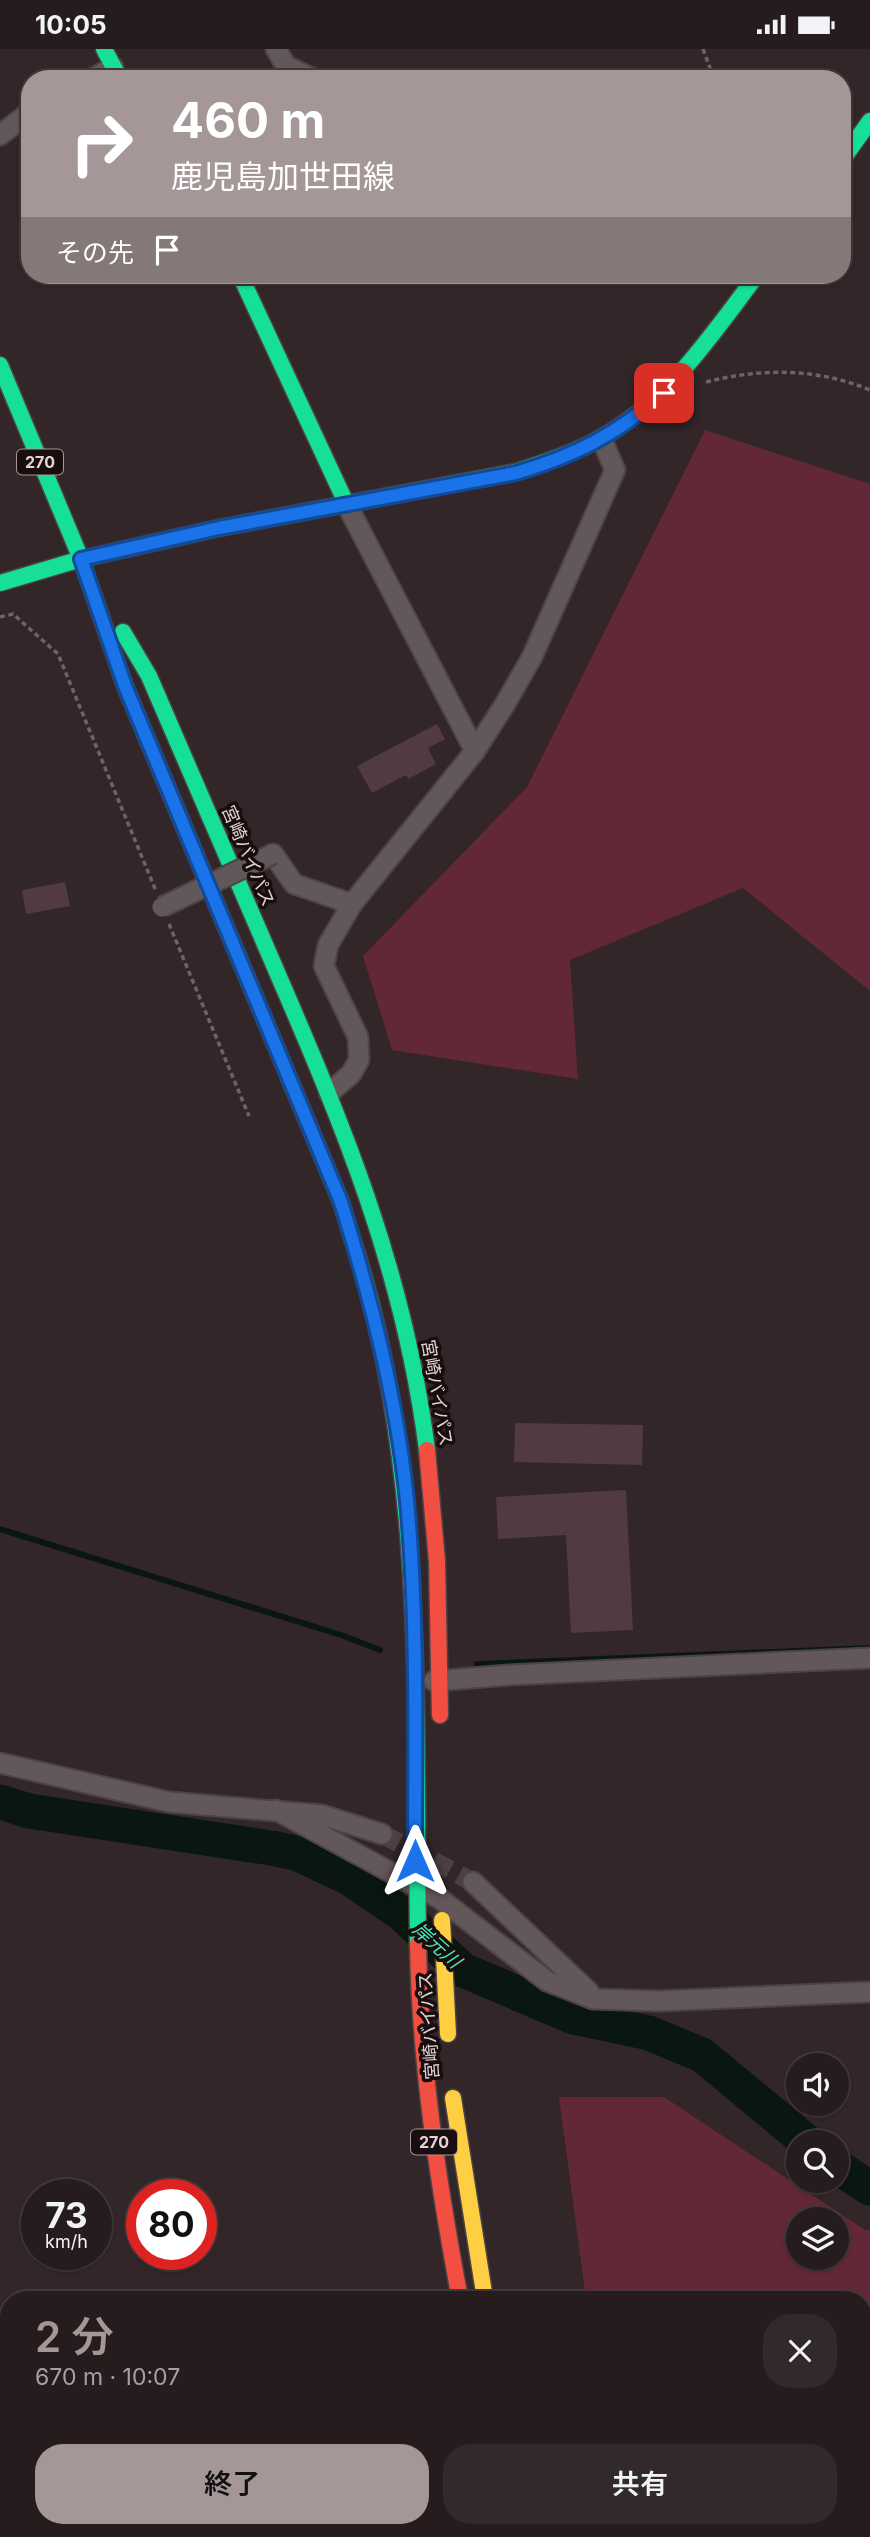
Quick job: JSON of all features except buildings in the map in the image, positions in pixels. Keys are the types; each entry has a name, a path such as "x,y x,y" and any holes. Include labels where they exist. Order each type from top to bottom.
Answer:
{"main road":[{"path":"104,49 115,70"},
{"path":"863,140 870,121"},
{"path":"244,284 347,505"},
{"path":"0,583 81,559 219,528 516,473 562,459 602,440 636,417 685,371 750,284"},
{"name":"宮崎バイパス","path":"0,365 81,559 125,686 341,1202 367,1286 384,1356 407,1501 415,1682 419,1983 437,2174 459,2291"},
{"name":"宮崎バイパス","path":"81,559 149,676 329,1093 384,1242 415,1370 433,1491 440,1735"},
{"name":"宮崎バイパス","path":"441,1900 450,2056"},
{"name":"宮崎バイパス","path":"452,2081 484,2291"}],"street":[{"path":"276,49 286,66 295,70"},
{"path":"0,135 21,119"},
{"path":"329,1093 351,1075 359,1060 358,1037 324,966 328,945 352,904 475,751 532,657 615,470 602,440"},
{"path":"347,505 475,751"},
{"path":"162,907 273,854 294,884 352,904"},
{"path":"415,1682 870,1658"},
{"path":"0,1763 169,1802 322,1815 382,1834"},
{"path":"276,1810 416,1896 441,1900 547,1981 596,1999 659,2001 870,1992"},
{"path":"473,1882 596,1999"}],"path":[{"path":"703,49 710,70"},
{"path":"704,383 731,376 787,371 830,376 870,390"},
{"path":"0,617 13,614 58,654 249,1116"}],"shaded area":[{"path":"705,430 870,484 870,991 743,888 570,960 578,1079 392,1050 363,956 527,787"},
{"path":"559,2097 664,2097 786,2178 786,2193 809,2193 830,2207 786,2207 786,2270 849,2270 849,2219 865,2230 870,2230 870,2291 585,2291"}],"waterway":[{"path":"0,1529 341,1635 380,1650"},
{"path":"477,1664 870,1648"},
{"name":"岸元川","path":"0,1802 29,1811 296,1853 351,1879 402,1914 463,1970 573,2017 649,2033 702,2055 793,2130"},
{"name":"岸元川","path":"849,2174 870,2188"}],"tunnel":[{"path":"382,1834 473,1882"}],"traffic: fast":[{"path":"104,49 115,70"},
{"path":"851,147 870,121"},
{"path":"244,284 347,505"},
{"path":"81,559 219,528 516,472 567,454 597,440 645,408 686,367 750,284"},
{"path":"0,365 81,559 125,686 210,889"},
{"path":"0,583 81,559"},
{"path":"123,632 149,676 347,1142 387,1260 403,1321 417,1384 427,1450"},
{"path":"357,1254 379,1338 395,1423 406,1509 416,1683 418,1944"}],"traffic: slow":[{"path":"210,889 341,1202 357,1254"},
{"path":"442,1920 448,2034"},
{"path":"453,2098 484,2291"}],"traffic: jam":[{"path":"427,1450 437,1561 440,1715"},
{"path":"418,1944 426,2078 444,2211 459,2291"}],"route":[{"path":"415,1861 415,1682 407,1501 384,1356 367,1286 341,1202 125,686 81,559 219,528 516,473 562,459 602,440 636,417 664,393"}]}
